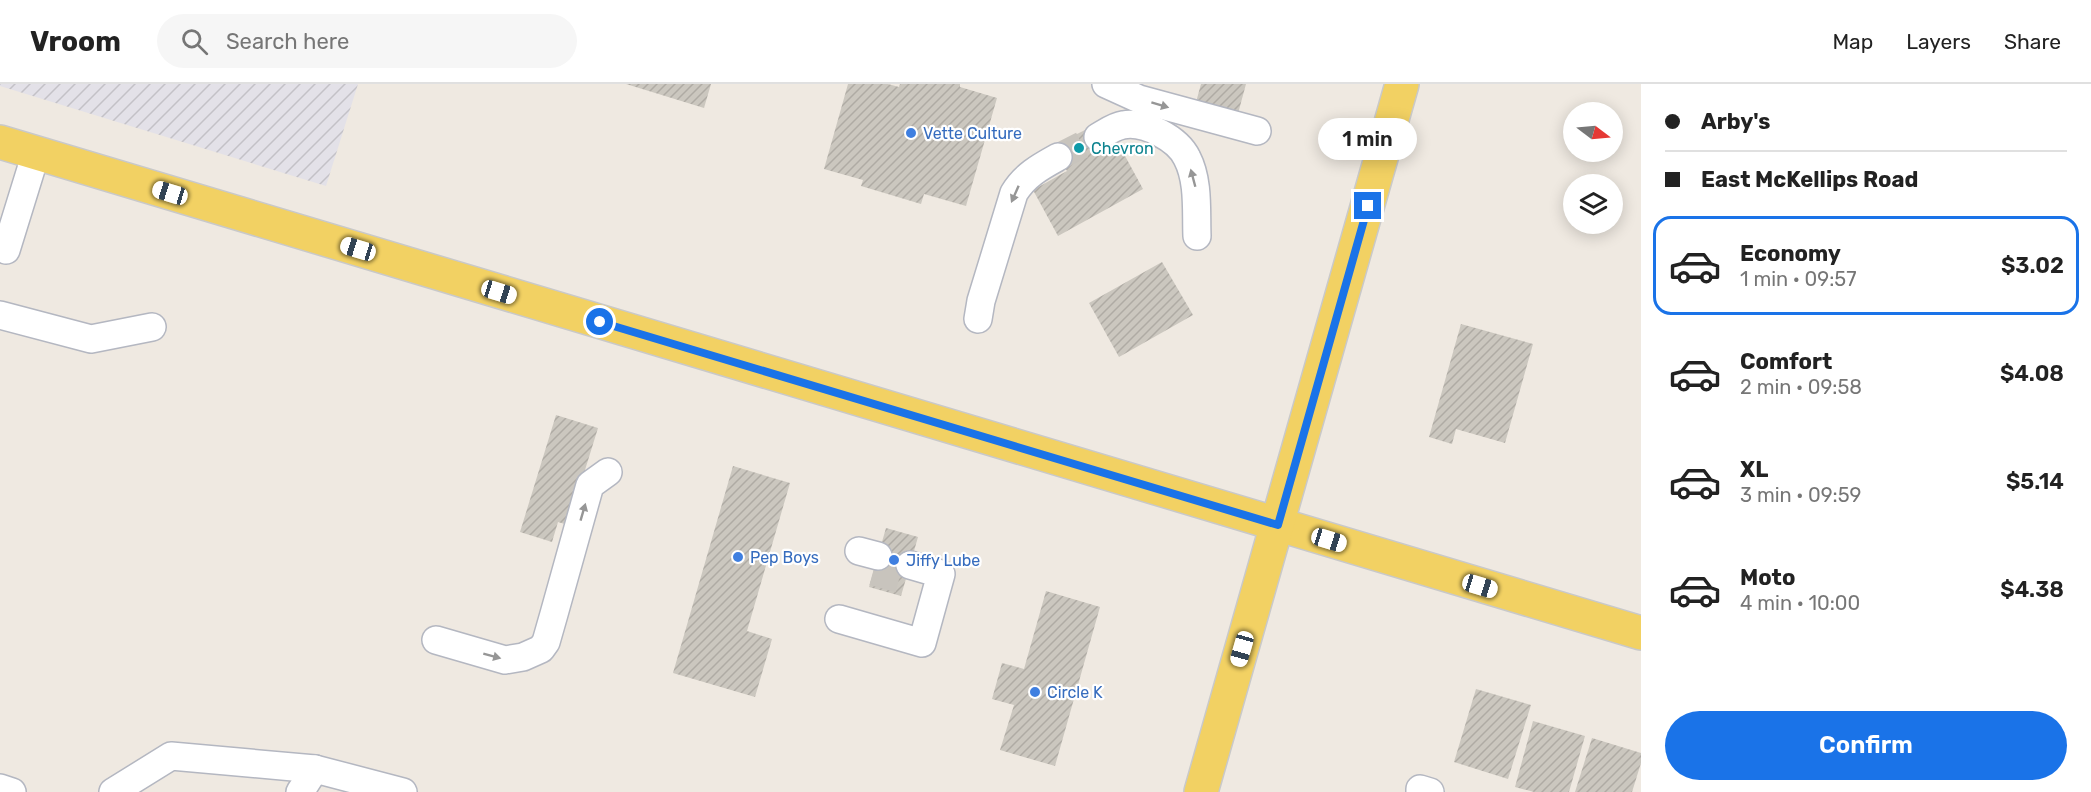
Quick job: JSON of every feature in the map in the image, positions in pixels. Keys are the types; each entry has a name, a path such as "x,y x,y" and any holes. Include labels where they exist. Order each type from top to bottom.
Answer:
{"main road":[{"path":"1201,792 1402,84"},
{"path":"0,142 1641,633"}],"street":[{"path":"1106,84 1139,99 1257,131"},
{"path":"1098,137 1123,125 1159,131 1174,143 1187,157 1196,187 1197,236"},
{"path":"6,250 36,153"},
{"path":"978,319 981,301 1014,193 1029,174 1058,157"},
{"path":"0,315 92,339 152,327"},
{"path":"436,640 505,660 523,657 541,649 549,632 590,485 608,472"},
{"path":"841,613 922,643 941,574 908,573"},
{"path":"113,792 171,756 315,769 402,792"},
{"path":"300,792 315,769"},
{"path":"0,788 12,792"},
{"path":"1420,792 1420,789 1431,792"}],"shaded area":[{"path":"0,84 358,84 326,186 0,86"}],"building":[{"path":"626,84 711,84 704,108"},
{"name":"Vette Culture","path":"848,84 888,84 899,87 900,84 960,84 960,87 997,98 966,206 924,194 921,204 861,186 863,180 824,169"},
{"path":"1201,84 1246,84 1236,121 1195,106"},
{"name":"Chevron","path":"1093,126 1106,150 1118,143 1143,189 1058,236 1033,190 1067,171 1053,146"},
{"path":"1162,262 1193,315 1119,357 1089,303"},
{"path":"1461,324 1533,344 1505,443 1456,429 1452,444 1429,437"},
{"path":"556,415 598,428 568,525 558,522 552,542 520,532"},
{"name":"Pep Boys","path":"733,466 790,483 747,631 772,639 755,697 673,673"},
{"name":"Jiffy Lube","path":"886,528 918,537 901,596 869,587"},
{"name":"Circle K","path":"1046,591 1100,607 1055,766 1000,750 1014,705 992,699 1002,663 1024,669"},
{"path":"1476,689 1531,705 1508,779 1454,762"},
{"path":"1533,721 1585,736 1569,792 1534,792 1515,787"},
{"path":"1592,738 1641,753 1641,763 1632,792 1575,792"}],"tunnel":[{"path":"1058,157 1098,137"},
{"path":"873,572 906,581"}],"place":[{"name":"Vette Culture","path":"911,133"},
{"name":"Chevron","path":"1079,148"},
{"name":"Pep Boys","path":"738,557"},
{"name":"Jiffy Lube","path":"894,560"},
{"name":"Circle K","path":"1035,692"}],"route":[{"path":"600,322 1278,525 1368,206"}]}
